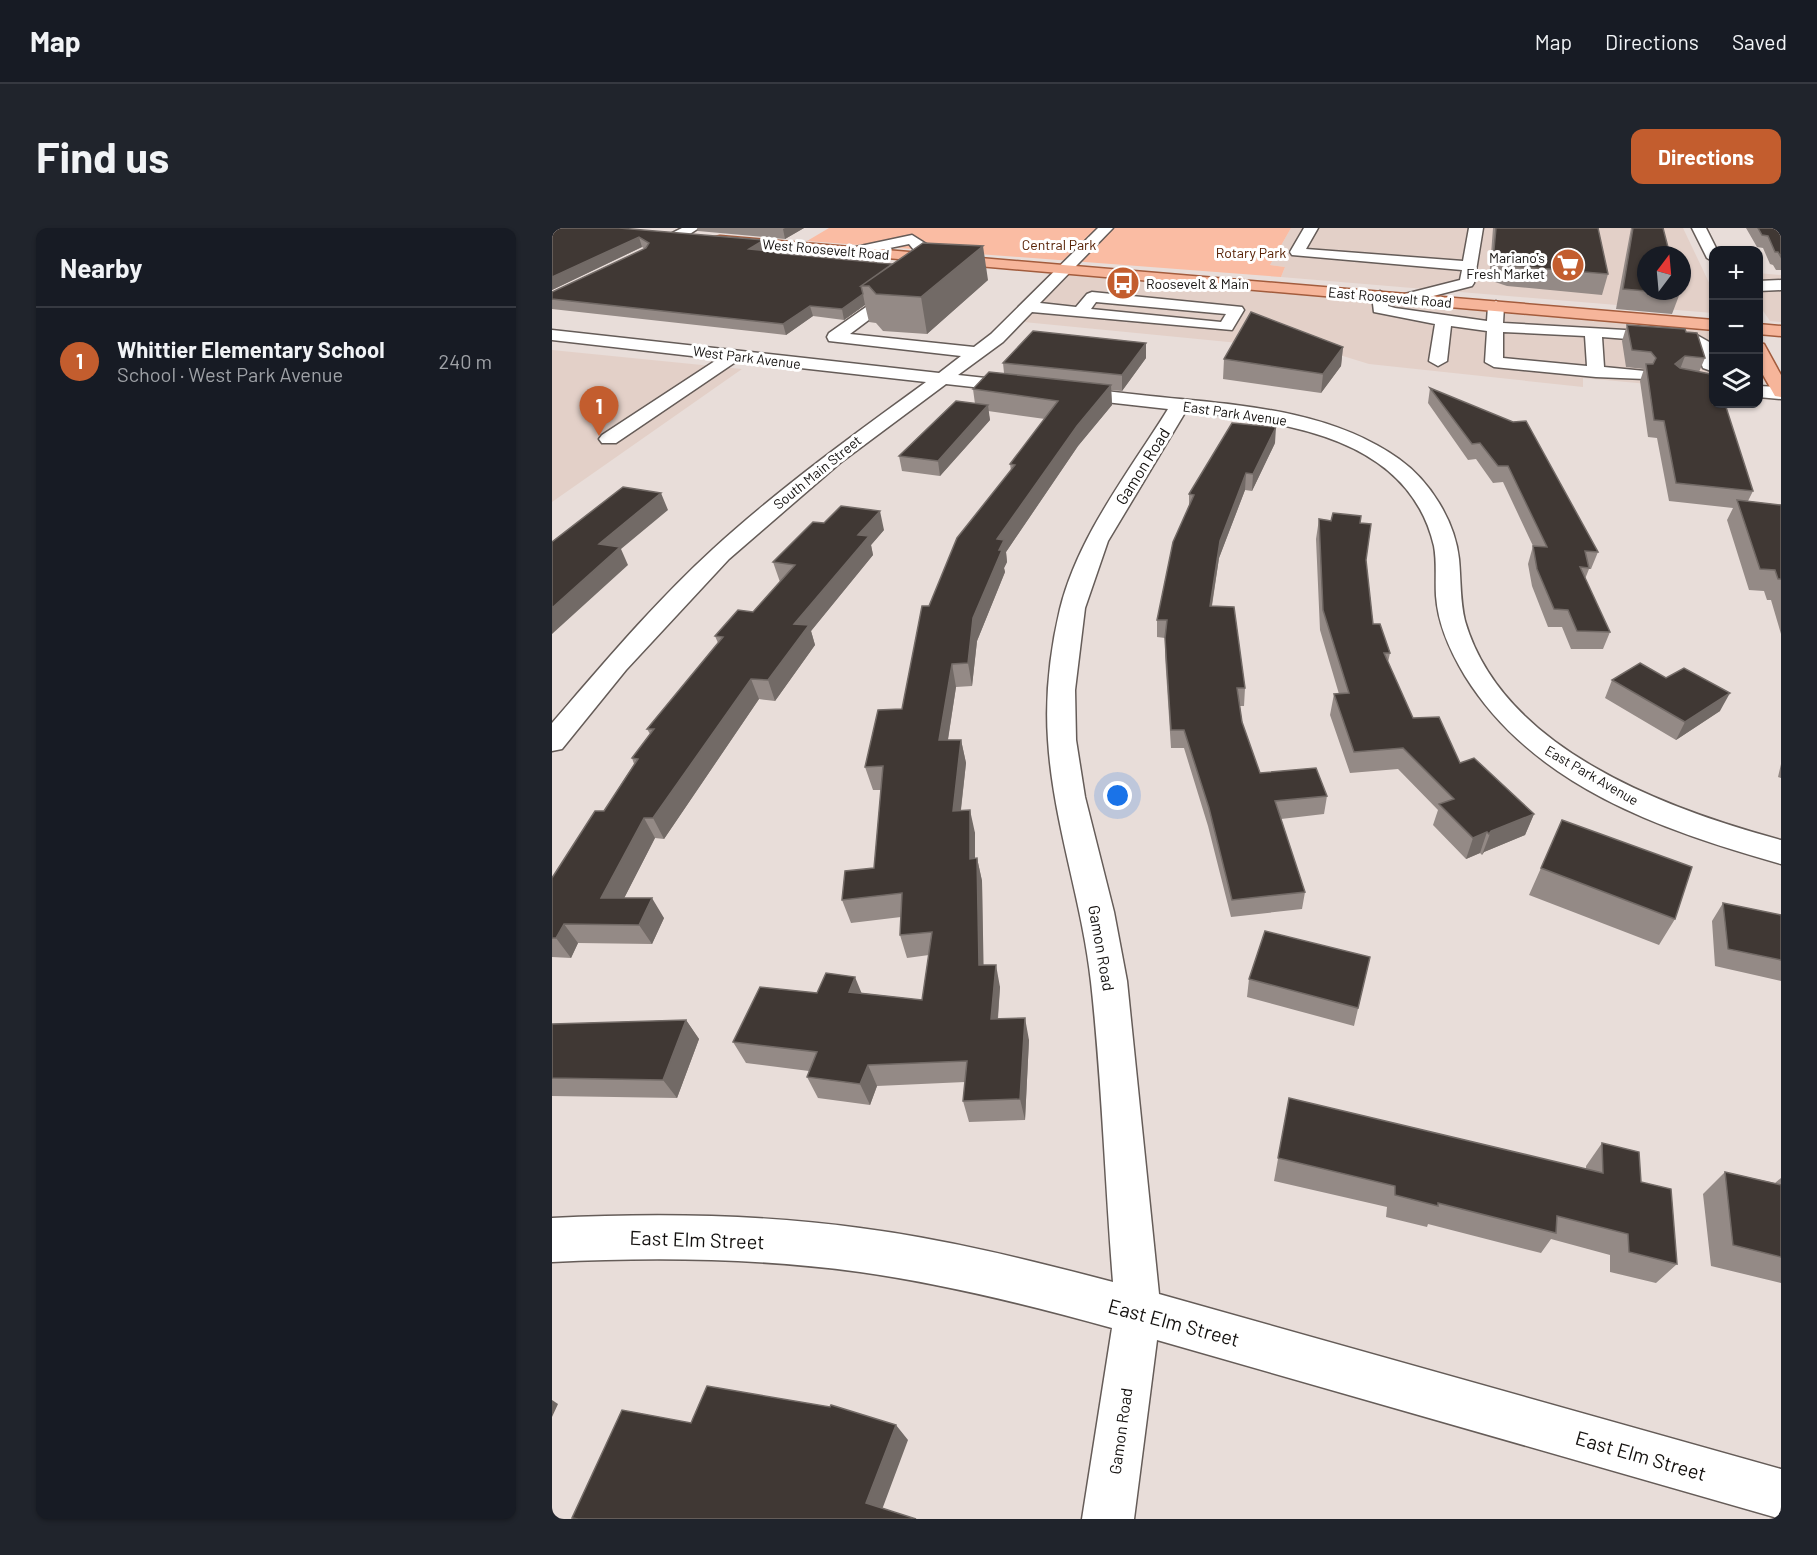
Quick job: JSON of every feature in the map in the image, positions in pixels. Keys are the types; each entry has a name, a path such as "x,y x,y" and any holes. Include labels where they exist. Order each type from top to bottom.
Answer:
{"main road":[{"name":"West Roosevelt Road","path":"671,235 1066,269"},
{"name":"East Roosevelt Road","path":"1066,269 1709,325"},
{"path":"1763,329 1781,331"},
{"path":"1761,354 1775,382"}],"street":[{"path":"671,235 692,228"},
{"name":"South Main Street","path":"552,742 624,655 721,554 832,459 980,353 1029,307 1106,228"},
{"path":"1311,228 1291,266 1441,278 1444,264 1470,266"},
{"path":"1467,283 1476,228"},
{"path":"1699,228 1709,249"},
{"path":"943,259 835,337 980,353"},
{"path":"1406,298 1467,283 1486,294 1533,309"},
{"path":"1763,286 1781,285"},
{"path":"1380,296 1380,309 1393,314 1443,321 1495,327 1611,331 1695,339 1703,343 1709,364"},
{"path":"1029,307 1226,327 1236,310 1092,297 1080,312"},
{"path":"1496,306 1494,362 1640,375"},
{"path":"1438,361 1443,321"},
{"path":"1540,329 1542,366"},
{"path":"1593,332 1596,372"},
{"name":"West Park Avenue","path":"552,335 943,380"},
{"path":"609,439 733,356"},
{"name":"East Park Avenue","path":"943,380 1288,419 1336,434 1391,460 1420,489 1438,520 1446,548 1449,602 1460,642 1470,661 1498,702 1543,748 1613,790 1652,809 1704,830 1781,852"},
{"name":"Gamon Road","path":"1108,1519 1138,1311 1109,981 1070,797 1062,740 1061,690 1073,608 1096,542 1180,405"},
{"name":"East Elm Street","path":"552,1240 692,1237 779,1242 859,1250 960,1267 1138,1311 1781,1495"}],"shaded area":[{"path":"1291,228 1683,228 1709,283 1709,313 1281,277 1285,267 1270,265"},
{"path":"1053,272 1709,331 1709,390 1583,378 1583,387 1369,364 1330,352 1004,320"},
{"path":"1763,273 1781,275 1781,322 1770,321 1763,311"},
{"path":"552,350 742,369 552,502"}],"green space":[{"path":"829,228 1291,228 1270,265 1285,267 1281,277 807,241"}],"building":[{"path":"552,228 619,228 764,240 749,249 892,264 861,286 863,294 842,309 810,306 783,324 552,299 552,292 646,248 649,243 639,237 552,277"},
{"path":"1496,228 1598,228 1608,274 1511,266 1493,260"},
{"path":"1633,228 1663,228 1668,246 1637,246 1637,290 1623,289"},
{"path":"1758,228 1781,228 1781,257 1778,252 1775,252 1768,236 1762,235"},
{"path":"923,243 983,246 921,297 876,294 869,286 861,286"},
{"path":"1251,312 1343,347 1323,374 1224,359"},
{"path":"1627,325 1685,329 1686,332 1697,333 1705,358 1685,356 1675,364 1680,368 1709,374 1709,408 1726,408 1753,491 1676,483 1664,421 1654,420 1646,364 1653,364 1656,358 1651,352 1632,350"},
{"path":"1033,331 1146,343 1122,375 1003,363"},
{"path":"989,372 1111,385 1077,426 997,539 1004,540 999,550 1002,550 973,618 968,663 952,664 939,740 961,740 953,811 970,810 970,859 977,858 979,965 996,965 991,1019 1025,1018 1020,1099 963,1101 967,1061 868,1065 860,1084 807,1077 817,1052 733,1042 760,987 817,993 826,973 855,977 849,992 922,1000 932,932 900,935 902,893 842,900 845,871 874,868 883,766 865,767 878,710 902,709 922,606 929,606 957,538 1015,465 1010,464 1058,401 973,389"},
{"path":"1430,388 1513,422 1526,421 1598,552 1585,551 1589,568 1580,567 1610,632 1577,631 1568,610 1554,609 1537,569 1533,546 1547,547 1508,466 1498,466 1480,443 1472,444"},
{"path":"956,401 988,405 938,461 899,456"},
{"path":"1232,423 1276,427 1253,474 1246,473 1220,541 1210,606 1234,607 1245,688 1237,688 1242,722 1260,773 1316,768 1327,796 1275,801 1305,892 1232,900 1209,808 1184,730 1171,730 1165,638 1167,620 1157,620 1173,542 1194,495 1189,494"},
{"path":"623,487 661,493 599,544 620,547 552,608 552,542"},
{"path":"1737,500 1781,505 1781,579 1778,579 1775,570 1760,569"},
{"path":"841,506 880,511 858,535 869,536 794,624 809,625 768,680 751,679 653,818 644,818 601,898 652,898 639,925 564,924 556,938 552,938 552,878 595,811 604,811 638,759 632,758 654,729 647,729 723,637 715,636 738,610 753,612 795,565 773,562 813,522 824,523"},
{"path":"1333,513 1361,516 1360,523 1371,524 1366,560 1373,624 1380,624 1390,653 1384,653 1413,718 1439,717 1460,763 1474,758 1534,814 1491,831 1489,834 1487,832 1473,838 1439,804 1454,799 1403,748 1354,752 1334,694 1349,693 1323,610 1319,519 1331,521"},
{"path":"1640,663 1666,678 1684,668 1730,693 1685,722 1612,680"},
{"path":"1562,820 1692,867 1675,919 1541,868"},
{"path":"1723,903 1781,915 1781,960 1728,949"},
{"path":"1265,931 1370,957 1358,1008 1249,979"},
{"path":"686,1020 663,1080 552,1078 552,1024"},
{"path":"1289,1098 1603,1173 1602,1143 1639,1152 1641,1182 1671,1189 1677,1264 1629,1252 1628,1234 1557,1216 1556,1233 1438,1203 1438,1206 1395,1195 1395,1186 1278,1158"},
{"path":"1725,1172 1781,1185 1781,1257 1733,1245"},
{"path":"707,1386 830,1407 831,1405 896,1425 866,1503 916,1519 572,1518 622,1410 691,1423"}],"place":[{"name":"Mariano's Fresh Market","path":"1568,265"},
{"name":"Roosevelt & Main","path":"1123,283"},
{"name":"Whittier Elementary School","path":"599,436"}],"park label":[{"name":"Central Park","path":"1059,244"},
{"name":"Rotary Park","path":"1251,252"}]}
